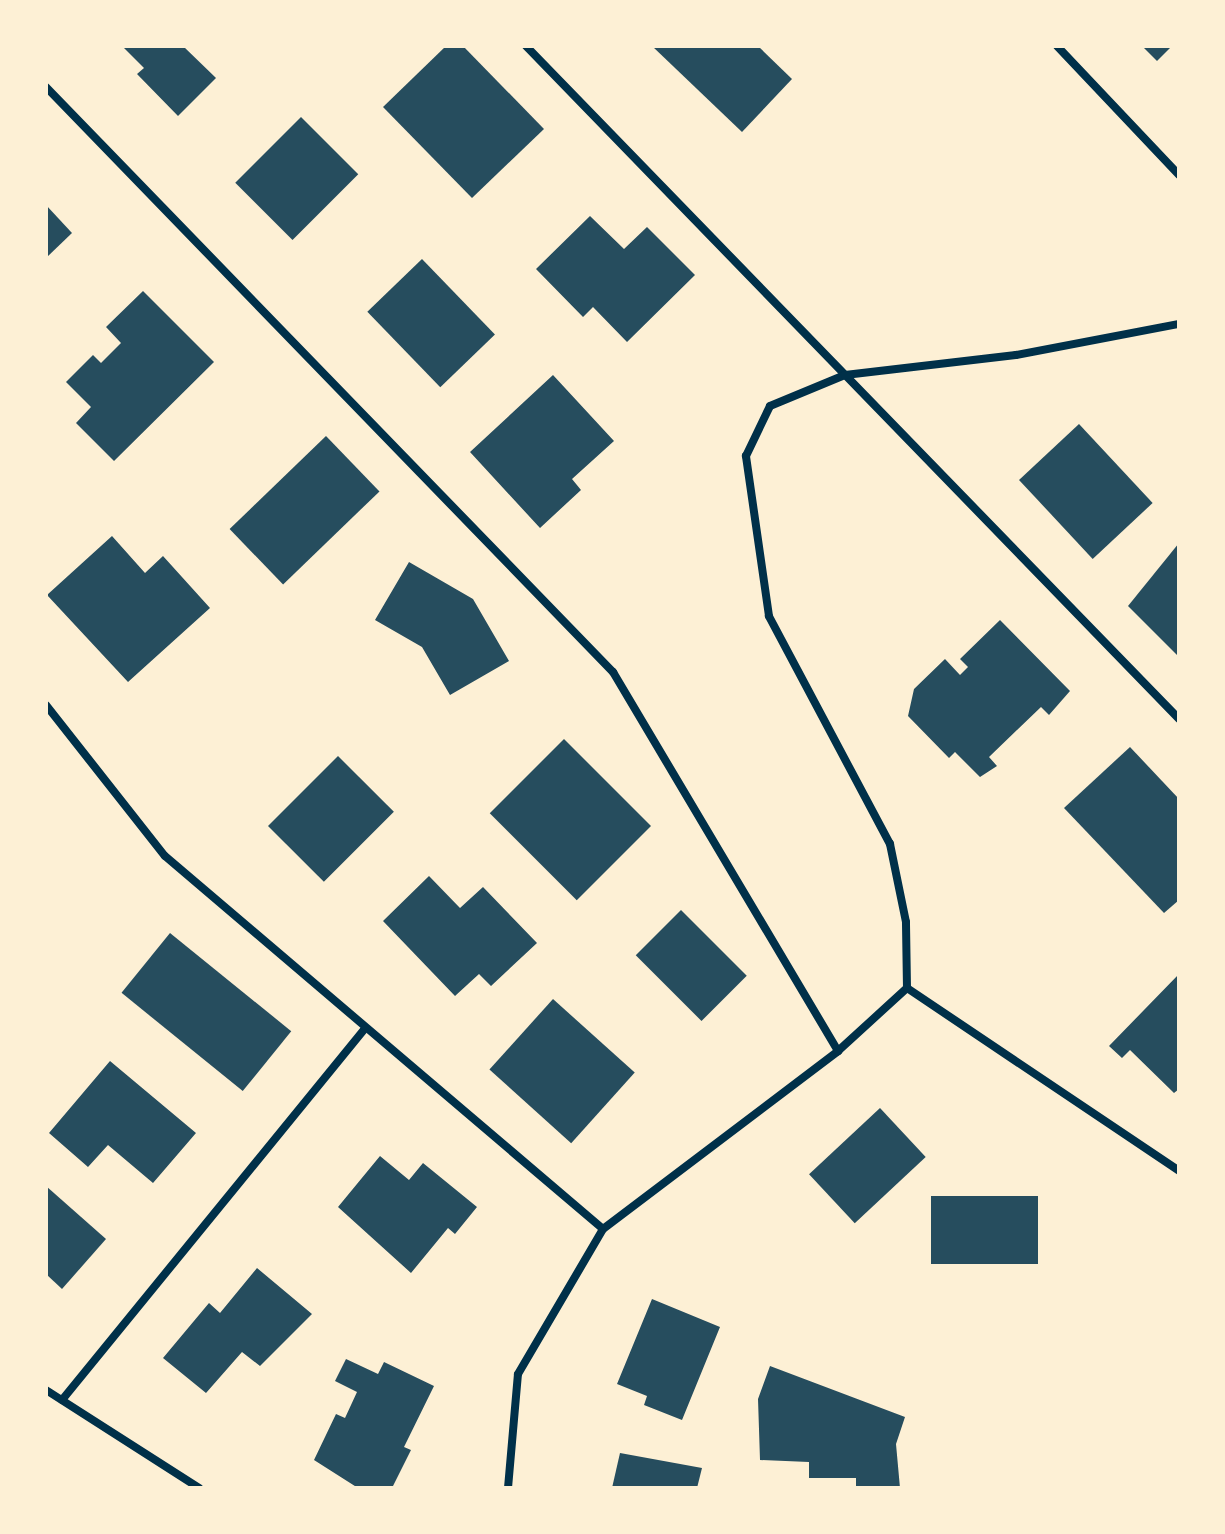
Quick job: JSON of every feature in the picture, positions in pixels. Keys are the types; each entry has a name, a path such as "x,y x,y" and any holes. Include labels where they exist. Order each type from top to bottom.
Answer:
{"street":[{"path":"526,46 1179,719"},
{"path":"1057,46 1179,175"},
{"path":"46,87 613,672 838,1051"},
{"path":"508,1488 518,1374 603,1229 838,1051 907,988 906,922 890,844 769,616 746,456 770,406 845,375 1016,355 1179,324"},
{"path":"46,705 165,856 603,1229"},
{"path":"907,988 1179,1171"},
{"path":"62,1400 365,1029"},
{"path":"46,1390 199,1488"}],"building":[{"path":"122,46 183,46 216,78 178,116 137,74 144,68"},
{"path":"446,46 463,46 544,129 472,198 383,107"},
{"path":"652,46 758,46 792,79 742,132"},
{"path":"1142,46 1172,46 1157,61"},
{"path":"301,117 358,174 293,240 235,183"},
{"path":"46,205 72,233 46,258"},
{"path":"590,216 624,249 647,227 695,275 627,342 593,307 583,317 536,269"},
{"path":"422,259 495,335 440,387 367,312"},
{"path":"143,291 214,362 114,461 76,423 91,407 66,382 93,355 101,363 121,343 106,327"},
{"path":"553,375 614,441 572,479 581,490 540,528 470,452"},
{"path":"1079,424 1153,503 1093,559 1019,480"},
{"path":"326,436 379,491 283,584 230,529"},
{"path":"112,536 145,573 163,556 210,608 128,682 47,595"},
{"path":"1179,543 1179,657 1128,606"},
{"path":"409,562 473,599 509,661 450,695 422,647 375,620"},
{"path":"1000,620 1070,691 1049,715 1041,707 989,757 997,766 980,777 955,752 949,758 908,716 914,689 945,659 960,675 968,667 960,659"},
{"path":"564,739 651,826 577,900 490,813"},
{"path":"1130,747 1179,799 1179,900 1164,913 1064,808"},
{"path":"338,756 394,812 324,882 268,826"},
{"path":"429,876 460,908 483,887 537,943 491,986 479,974 455,996 383,921"},
{"path":"681,910 747,976 702,1021 636,955"},
{"path":"170,933 291,1031 243,1091 122,993"},
{"path":"1179,974 1179,1089 1174,1093 1130,1050 1122,1058 1109,1046"},
{"path":"553,999 635,1073 571,1143 489,1070"},
{"path":"110,1061 196,1133 153,1183 108,1145 88,1167 49,1133"},
{"path":"880,1108 926,1157 855,1223 809,1174"},
{"path":"380,1156 409,1180 423,1163 477,1207 455,1234 448,1228 411,1273 338,1207"},
{"path":"46,1186 106,1239 62,1289 46,1274"},
{"path":"931,1196 1038,1196 1038,1264 931,1264"},
{"path":"257,1268 312,1314 260,1366 242,1352 206,1393 163,1358 209,1303 220,1313"},
{"path":"652,1299 720,1327 682,1420 644,1405 647,1396 617,1384"},
{"path":"346,1359 378,1374 384,1362 434,1386 404,1447 411,1450 392,1488 358,1488 314,1460 336,1414 345,1418 357,1392 335,1381"},
{"path":"770,1366 905,1417 896,1444 900,1488 856,1488 856,1478 809,1478 809,1462 760,1460 758,1399"},
{"path":"620,1453 702,1468 697,1488 612,1488"}]}
